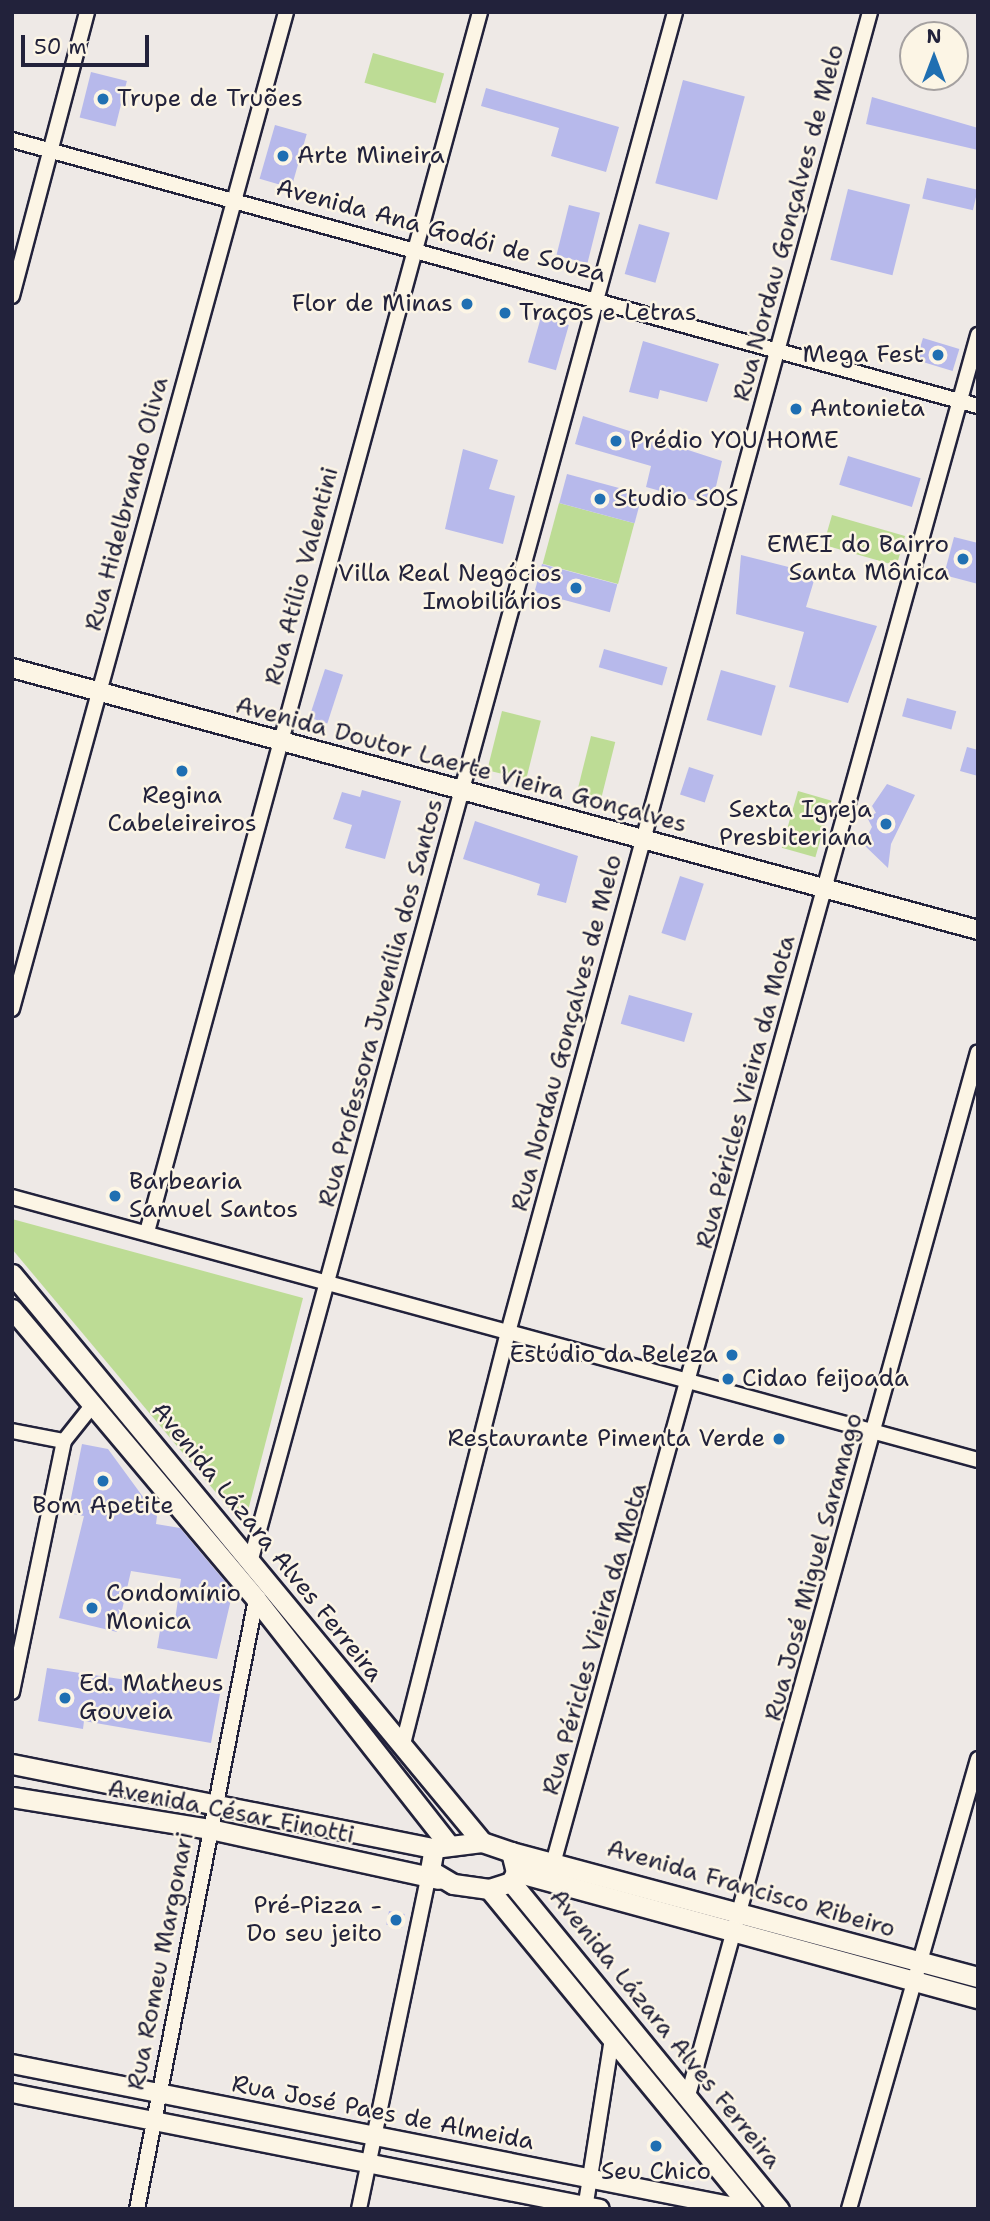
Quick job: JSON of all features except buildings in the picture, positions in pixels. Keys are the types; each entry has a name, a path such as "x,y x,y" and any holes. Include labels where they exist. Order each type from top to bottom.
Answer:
{"main road":[{"name":"Avenida Lázara Alves Ferreira","path":"12,1274 251,1559 482,1842"},
{"name":"Avenida Lázara Alves Ferreira","path":"12,1309 256,1599 440,1845"},
{"path":"150,1474 167,1459"},
{"name":"Avenida César Finotti","path":"12,1764 216,1800 440,1845 482,1842"},
{"name":"Avenida César Finotti","path":"12,1797 210,1829 489,1889"},
{"name":"Avenida Francisco Ribeiro","path":"482,1842 511,1852 554,1860 738,1921 921,1972 978,1998"},
{"path":"432,1875 440,1845"},
{"path":"489,1889 514,1877 511,1852"},
{"name":"Avenida Lázara Alves Ferreira","path":"514,1877 689,2092 779,2209"},
{"name":"Avenida Francisco Ribeiro","path":"514,1877 738,1921"},
{"name":"Avenida Lázara Alves Ferreira","path":"489,1889 752,2209"},
{"name":"Avenida Francisco Ribeiro","path":"921,1972 978,1977"}],"street":[{"path":"12,296 87,12"},
{"name":"Rua Hidelbrando Oliva","path":"12,1009 286,12"},
{"name":"Rua Atílio Valentini","path":"147,1232 480,12"},
{"name":"Rua Professora Juvenília dos Santos","path":"251,1559 675,12"},
{"name":"Rua Nordau Gonçalves de Melo","path":"403,1744 509,1329 870,12"},
{"name":"Avenida Ana Godói de Souza","path":"12,140 236,198 778,346 978,405"},
{"name":"Rua Péricles Vieira da Mota","path":"554,1860 691,1379 978,335"},
{"name":"Avenida Doutor Laerte Vieira Gonçalves","path":"12,668 463,788 643,840 978,930"},
{"name":"Rua José Miguel Saramago","path":"689,2092 978,1052"},
{"path":"12,1197 509,1329 978,1460"},
{"path":"12,1692 64,1441 91,1406"},
{"path":"12,1431 64,1441"},
{"name":"Rua Romeu Margonari","path":"137,2209 256,1599"},
{"path":"849,2209 921,1972 978,1759"},
{"path":"359,2209 371,2136 432,1875"},
{"path":"590,2208 590,2179 611,2039"},
{"name":"Rua José Paes de Almeida","path":"12,2064 744,2209"},
{"name":"Rua José Paes de Almeida","path":"12,2093 154,2119 590,2208"}],"green space":[{"path":"373,53 444,73 436,103 364,83"},
{"path":"559,503 634,523 618,584 543,564"},
{"path":"832,515 905,536 897,566 823,545"},
{"path":"502,711 541,721 526,780 487,770"},
{"path":"591,736 615,742 601,800 576,794"},
{"path":"798,791 832,801 815,857 782,848"},
{"path":"12,1219 303,1298 244,1526 12,1249"}],"place":[{"name":"Trupe de Truões","path":"103,99"},
{"name":"Arte Mineira","path":"283,156"},
{"name":"Flor de Minas","path":"467,304"},
{"name":"Traços e Letras","path":"505,313"},
{"name":"Mega Fest","path":"938,355"},
{"name":"Antonieta","path":"796,409"},
{"name":"Prédio YOU HOME","path":"616,441"},
{"name":"Studio SOS","path":"600,499"},
{"name":"EMEI do Bairro Santa Mônica","path":"963,559"},
{"name":"Villa Real Negócios Imobiliários","path":"576,588"},
{"name":"Regina Cabeleireiros","path":"182,771"},
{"name":"Sexta Igreja Presbiteriana","path":"886,824"},
{"name":"Barbearia Samuel Santos","path":"115,1196"},
{"name":"Estúdio da Beleza","path":"732,1355"},
{"name":"Cidao feijoada","path":"728,1379"},
{"name":"Restaurante Pimenta Verde","path":"779,1439"},
{"name":"Bom Apetite","path":"103,1481"},
{"name":"Condomínio Monica","path":"92,1608"},
{"name":"Ed. Matheus Gouveia","path":"65,1698"},
{"name":"Pré-Pizza - Do seu jeito","path":"396,1920"},
{"name":"Seu Chico","path":"656,2146"}]}
